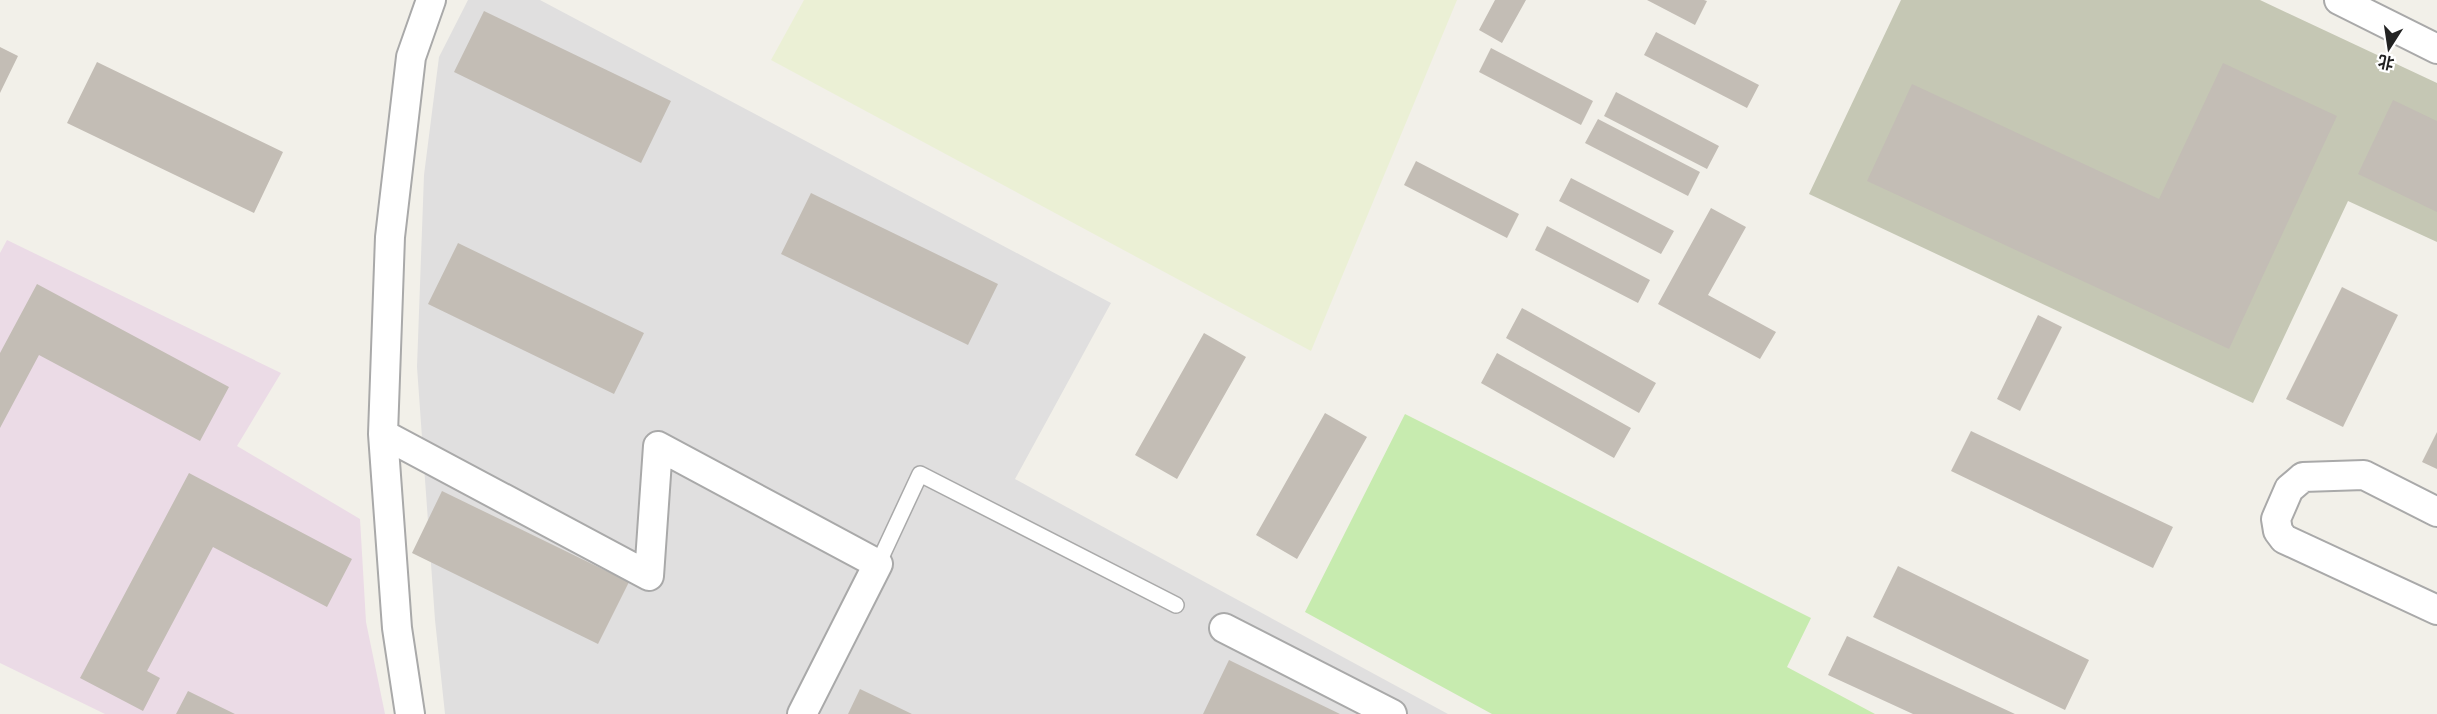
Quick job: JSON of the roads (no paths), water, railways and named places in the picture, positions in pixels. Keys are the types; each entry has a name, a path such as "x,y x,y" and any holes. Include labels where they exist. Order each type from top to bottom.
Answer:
{"street":[{"path":"410,714 397,628 383,434 391,226 411,57 431,0"},
{"path":"2339,0 2437,49"},
{"path":"383,434 649,576 658,447 878,564 802,714"},
{"path":"2437,512 2364,475 2303,477 2289,489 2276,519 2278,531 2284,539 2437,610"},
{"path":"1224,628 1392,714"}],"lane":[{"path":"878,564 920,474 1176,605"}]}
